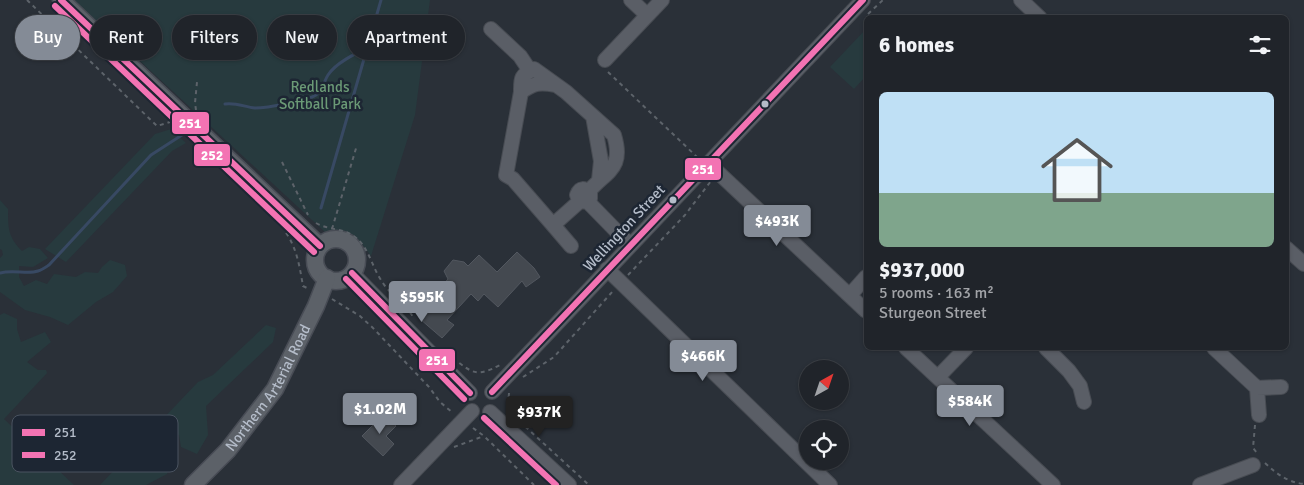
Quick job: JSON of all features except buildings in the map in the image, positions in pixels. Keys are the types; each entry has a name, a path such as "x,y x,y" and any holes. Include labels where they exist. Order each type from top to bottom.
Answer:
{"main road":[{"path":"61,0 320,246"},
{"path":"333,239 344,240 349,243 357,257 355,268 341,280 327,278 318,270 315,264 316,252 320,246 333,239"},
{"name":"Northern Arterial Road","path":"193,485 228,450 275,388 327,278"}],"street":[{"path":"631,0 647,15"},
{"path":"605,60 662,0"},
{"name":"Wellington Street","path":"492,392 632,243 713,168 863,0"},
{"path":"1021,0 1037,15"},
{"path":"491,28 520,56 530,70"},
{"path":"553,225 587,199 599,180 610,171 617,162 617,145 614,135 556,85 534,69 526,72 521,79 521,92 506,175 513,178 553,225 571,246"},
{"path":"521,92 532,85 544,83 556,85"},
{"path":"713,168 864,309"},
{"path":"587,199 632,243"},
{"path":"1289,251 1304,264"},
{"path":"607,270 822,480 830,485"},
{"path":"352,272 470,393"},
{"path":"850,295 864,279"},
{"path":"908,350 1053,485"},
{"path":"938,377 964,350"},
{"path":"1048,350 1069,371 1080,386 1084,402"},
{"path":"1216,350 1257,388 1260,415"},
{"path":"1257,388 1281,387"},
{"path":"401,485 467,416 490,412 495,402 492,392 481,388 470,393 467,402 467,416"},
{"path":"490,412 569,485"},
{"path":"1200,485 1258,461"}],"path":[{"path":"27,0 157,126 173,121"},
{"path":"866,15 883,0"},
{"path":"516,380 529,374 554,357 620,283 685,215 713,168 696,156 600,64 605,60"},
{"path":"197,82 195,103 198,115"},
{"path":"332,230 356,145"},
{"path":"282,162 308,217 302,211"},
{"path":"316,223 332,230 348,233 361,242 382,282 417,322"},
{"path":"285,232 290,238 297,256 303,286 336,301 366,322 429,387 440,402 467,416 484,436 534,485"},
{"path":"449,354 464,366 477,373 485,372 504,361"},
{"path":"510,390 508,405 517,419 589,485"},
{"path":"1260,415 1255,424 1253,438 1253,448 1258,461 1293,483 1304,484"}],"green space":[{"name":"Redlands Softball Park","path":"74,0 430,0 428,15 347,15 347,60 422,60 415,115 371,256 357,238 352,235 334,231 325,232 139,60 162,60 162,15 90,15"},
{"path":"864,31 864,78 854,89 830,67"},
{"path":"171,129 186,143 172,151 66,262 45,249 155,134"},
{"path":"0,200 8,209 11,237 17,246 22,251 29,247 40,249 48,258 33,267 19,266 19,277 24,286 36,280 47,284 54,274 76,277 85,272 98,273 110,260 125,265 127,276 113,292 96,302 68,325 50,317 25,310 0,292 0,258 3,255 0,249"},
{"path":"4,313 17,319 17,329 21,342 45,332 51,342 27,362 38,370 46,370 47,373 4,419 12,427 12,472 60,472 74,485 0,485 0,315"},
{"path":"266,325 276,328 273,342 206,406 208,435 197,454 181,447 178,435 178,415 167,415 198,382 213,375"},
{"path":"112,472 168,472 146,485 100,485"}],"waterway":[{"path":"321,208 381,0"},
{"path":"225,104 261,108 304,100 316,95 331,71 347,59"},
{"path":"0,273 34,272 49,265 151,155 182,135"}],"transit line":[{"name":"251","path":"61,0 320,246"},
{"name":"251","path":"492,392 863,0"},
{"name":"252","path":"55,6 314,252"},
{"name":"251","path":"352,273 470,393"},
{"name":"252","path":"346,279 464,399"},
{"name":"252","path":"484,418 556,485"}]}
